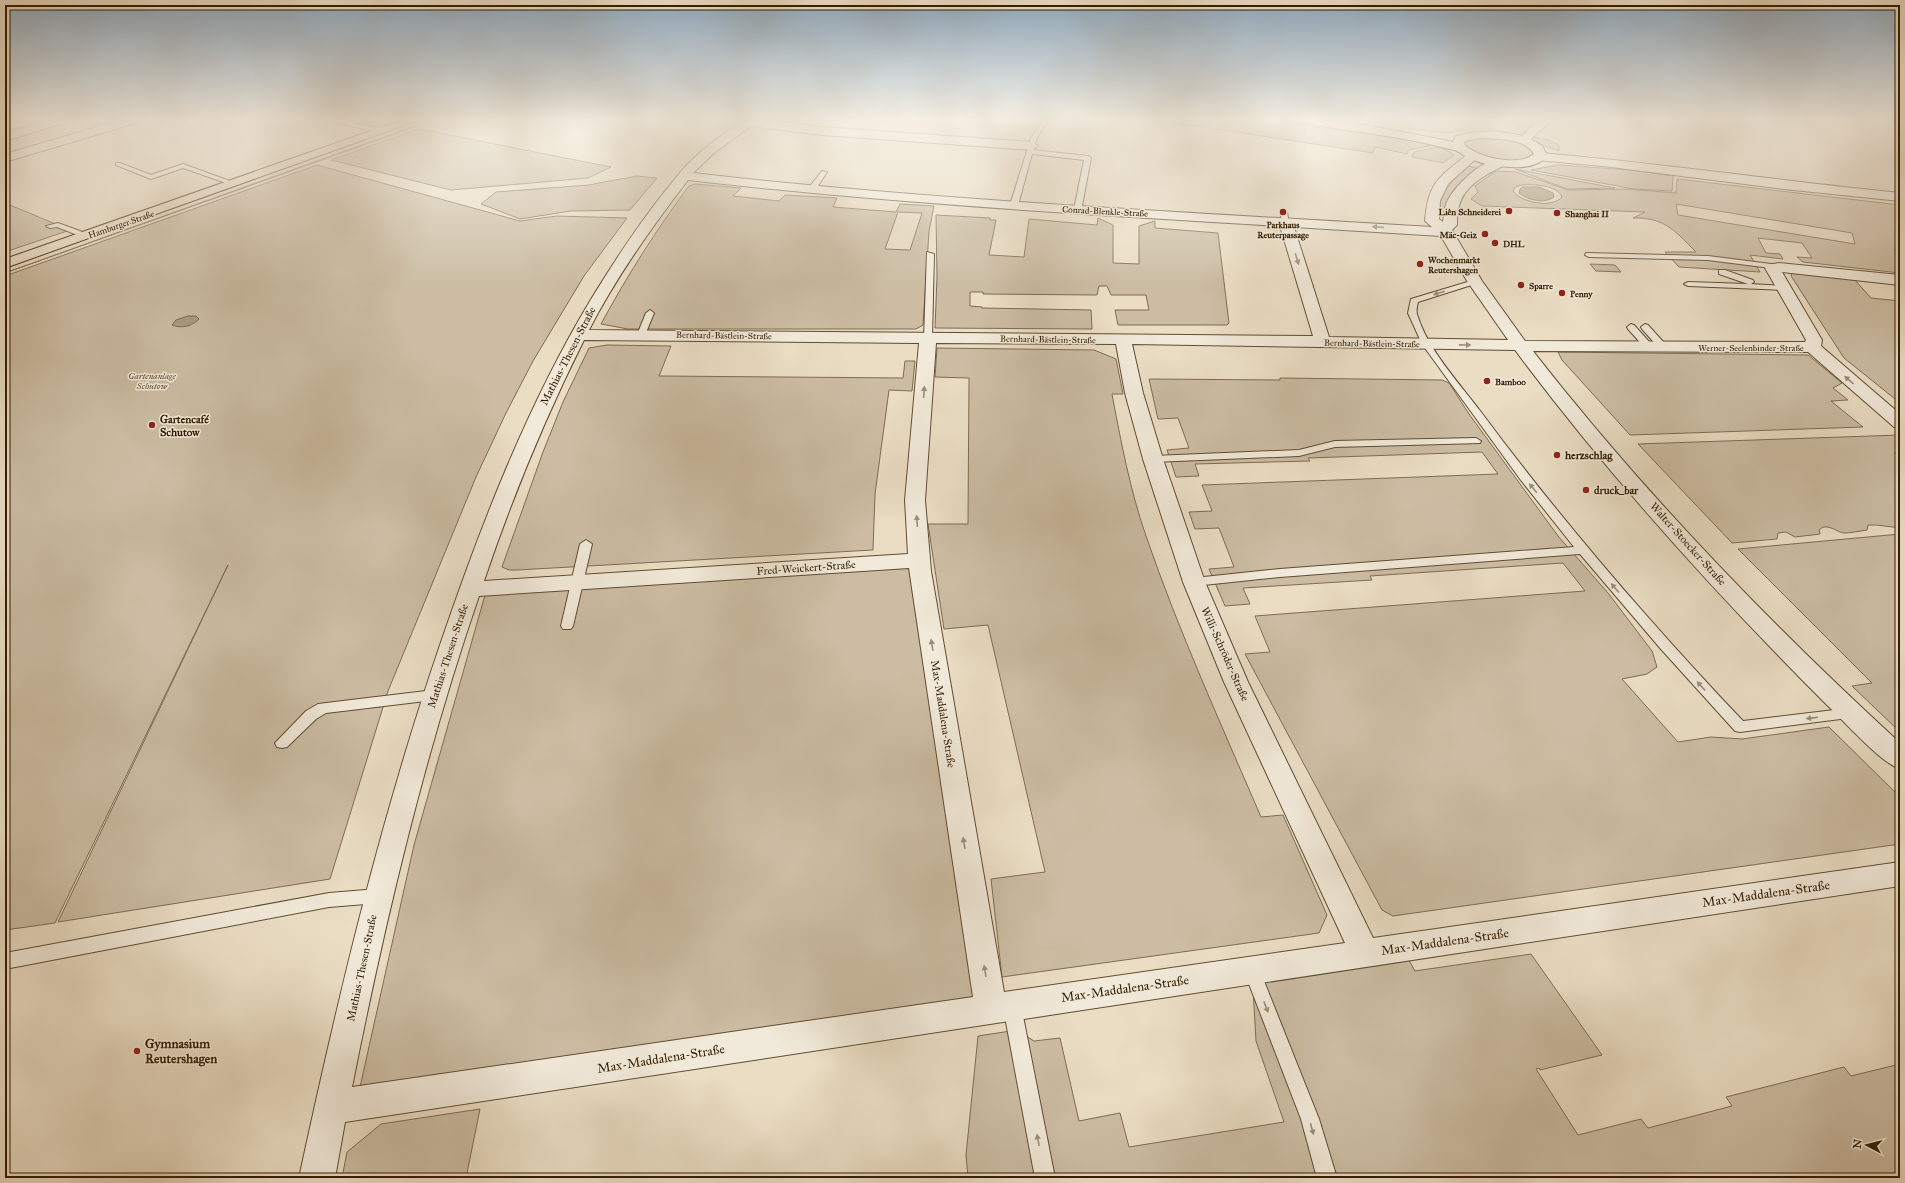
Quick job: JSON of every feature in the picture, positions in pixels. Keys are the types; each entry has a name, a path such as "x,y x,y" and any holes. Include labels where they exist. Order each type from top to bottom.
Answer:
{"main road":[{"name":"Hamburger Straße","path":"5,264 262,174"}],"street":[{"name":"Walter-Stoecker-Straße","path":"1452,174 1442,182 1433,201 1432,221 1445,230 1476,282 1519,346 1623,472 1692,550 1764,626 1851,714 1900,759"},
{"path":"1445,230 1450,225 1450,213 1453,203 1462,188 1479,174"},
{"path":"1695,174 1784,186 1900,197"},
{"name":"Conrad-Blenkle-Straße","path":"684,176 811,190 938,201 1014,205 1051,205 1078,209 1284,217 1445,230"},
{"name":"Mathias-Thesen-Straße","path":"317,1178 378,896 434,695 470,589 512,475 530,433 577,335 605,284 684,176"},
{"path":"1284,217 1323,342"},
{"path":"1779,266 1900,280"},
{"name":"Werner-Seelenbinder-Straße","path":"1519,346 1812,347 1814,340 1772,268 1779,266"},
{"name":"Bernhard-Bästlein-Straße","path":"577,335 641,334 1323,342 1519,346"},
{"path":"919,560 915,500 928,338"},
{"name":"Willi-Schröder-Straße","path":"1123,340 1134,393 1153,459 1194,582 1236,682 1365,954"},
{"path":"1812,347 1900,423"},
{"name":"Fred-Weickert-Straße","path":"470,589 919,560"},
{"name":"Max-Maddalena-Straße","path":"919,560 1002,1008"},
{"name":"Max-Maddalena-Straße","path":"332,1107 1900,874"}],"lane":[{"path":"144,174 151,177 159,174"},
{"path":"206,174 234,184"},
{"path":"811,190 822,174"},
{"path":"1014,205 1023,174"},
{"path":"1078,209 1085,174"},
{"path":"50,226 58,225 85,236"},
{"path":"928,338 930,254"},
{"path":"1590,255 1708,258 1779,266"},
{"path":"1722,272 1760,286"},
{"path":"1476,282 1414,301 1412,313 1426,344 1524,477 1583,550 1664,645 1740,727 1851,714"},
{"path":"1688,284 1783,288"},
{"path":"641,334 650,313"},
{"path":"1631,327 1656,347"},
{"path":"1645,327 1656,347"},
{"path":"1153,459 1299,453 1335,444 1476,441"},
{"path":"567,626 586,544"},
{"path":"1194,582 1280,573 1583,550"},
{"path":"282,743 311,715 323,708 434,695"},
{"path":"5,961 329,900 378,896"},
{"path":"1252,971 1310,1119 1327,1178"},
{"path":"1002,1008 1045,1178"}],"green space":[{"path":"280,174 282,174 5,273"},
{"name":"Gartenanlage Schutow","path":"291,174 350,174 520,221 557,216 627,218 584,276 533,361 506,413 476,477 388,691 330,879 58,922 228,565 55,923 5,930 5,276"},
{"path":"388,174 596,174 588,178 451,190"},
{"path":"1459,174 1472,174 1456,189 1450,200 1445,217 1438,216 1441,200"},
{"path":"1492,174 1522,174 1568,190 1628,189 1676,193 1677,179 1900,205 1900,250 1894,250 1900,256 1900,273 1803,262 1797,257 1812,258 1802,243 1758,238 1766,253 1780,254 1783,259 1750,255 1760,272 1679,267 1665,252 1696,252 1676,232 1662,223 1644,218 1633,218 1645,212 1482,206 1471,199 1478,192 1475,186","holes":["1522,185 1545,186 1555,190 1562,197 1551,203 1536,203 1522,198 1513,191 1515,187","1676,204 1852,233 1855,244 1678,215"]},
{"path":"1529,174 1542,174 1615,188 1567,189"},
{"path":"1554,174 1660,174 1673,176 1672,191 1634,189"},
{"path":"637,176 657,178 630,210 571,211 520,219 481,204 496,192 589,185"},
{"path":"695,184 741,188 733,196 779,201 785,195 837,198 833,207 896,212 900,204 934,206 929,231 923,325 916,329 628,329 601,324 642,254 689,186","holes":["898,212 922,213 910,250 885,249"]},
{"path":"5,203 70,230 5,252"},
{"path":"936,215 990,218 990,220 996,220 989,255 1024,257 1029,219 1097,225 1098,218 1113,225 1113,263 1139,264 1139,226 1155,221 1155,228 1218,233 1229,323 1227,325 1118,325 1115,310 1149,310 1146,295 1111,295 1107,286 1099,286 1097,295 983,294 983,292 970,292 970,306 982,308 1091,310 1092,329 935,328 937,277"},
{"path":"1590,264 1615,265 1621,272 1596,271"},
{"path":"1792,272 1854,279 1871,298 1900,301 1900,403 1844,358 1791,276"},
{"path":"607,345 671,346 659,376 903,378 905,361 915,361 912,391 889,390 875,494 873,550 517,570 509,570 502,567 543,452 563,402 589,348"},
{"path":"937,348 1094,350 1116,359 1123,394 1112,394 1122,448 1140,519 1146,536 1186,643 1261,817 1283,815 1327,915 1319,933 1002,977 991,879 1045,872 988,625 944,629 928,524 968,524 969,378 935,377"},
{"path":"1558,352 1808,355 1842,383 1833,388 1848,400 1831,401 1863,427 1630,435 1562,360"},
{"path":"1280,378 1442,380 1449,383 1469,414 1558,536 1608,593 1652,651 1657,667 1647,674 1622,679 1678,742 1711,737 1742,739 1829,727 1900,797 1900,844 1393,916 1382,910 1245,654 1270,652 1255,616 1585,591 1563,563 1370,576 1372,580 1243,588 1250,604 1225,606 1209,569 1234,567 1219,528 1195,529 1189,512 1212,511 1202,485 1498,474 1482,452 1308,458 1310,461 1195,464 1199,476 1176,477 1167,450 1189,448 1178,418 1158,419 1149,379 1280,380"},
{"path":"1900,435 1900,452 1894,453 1900,458 1900,527 1868,525 1867,530 1844,533 1825,527 1819,530 1820,534 1795,537 1786,532 1778,533 1777,539 1732,543 1638,444"},
{"path":"1900,534 1900,732 1852,686 1872,683 1738,549"},
{"path":"919,560 991,1009 356,1105 414,845 487,588"},
{"path":"1402,948 1415,971 1531,954 1602,1055 1540,1070 1539,1068 1536,1069 1578,1135 1641,1119 1648,1128 1732,1106 1726,1097 1844,1067 1851,1076 1900,1064 1900,1178 968,1178 966,1155 978,1036 1017,1030 1034,1041 1060,1038 1079,1121 1120,1113 1129,1147 1284,1122 1256,1041 1252,971"},
{"path":"480,1109 466,1178 342,1178 347,1152 381,1124"}],"shaded area":[{"path":"1523,187 1539,187 1553,193 1554,197 1541,201 1527,198 1519,193 1520,189"},
{"path":"188,316 196,316 199,319 187,326 179,327 172,325 176,320"}],"place":[{"name":"Liên Schneiderei","path":"1509,211"},
{"name":"Parkhaus Reuterpassage","path":"1283,212"},
{"name":"Shanghai II","path":"1557,213"},
{"name":"Mäc-Geiz","path":"1485,234"},
{"name":"DHL","path":"1495,243"},
{"name":"Wochenmarkt Reutershagen","path":"1420,264"},
{"name":"Sparre","path":"1521,285"},
{"name":"Penny","path":"1562,293"},
{"name":"Bamboo","path":"1487,381"},
{"name":"Gartencafé Schutow","path":"152,425"},
{"name":"herzschlag","path":"1557,455"},
{"name":"druck_bar","path":"1586,490"},
{"name":"Gymnasium Reutershagen","path":"137,1051"}]}
